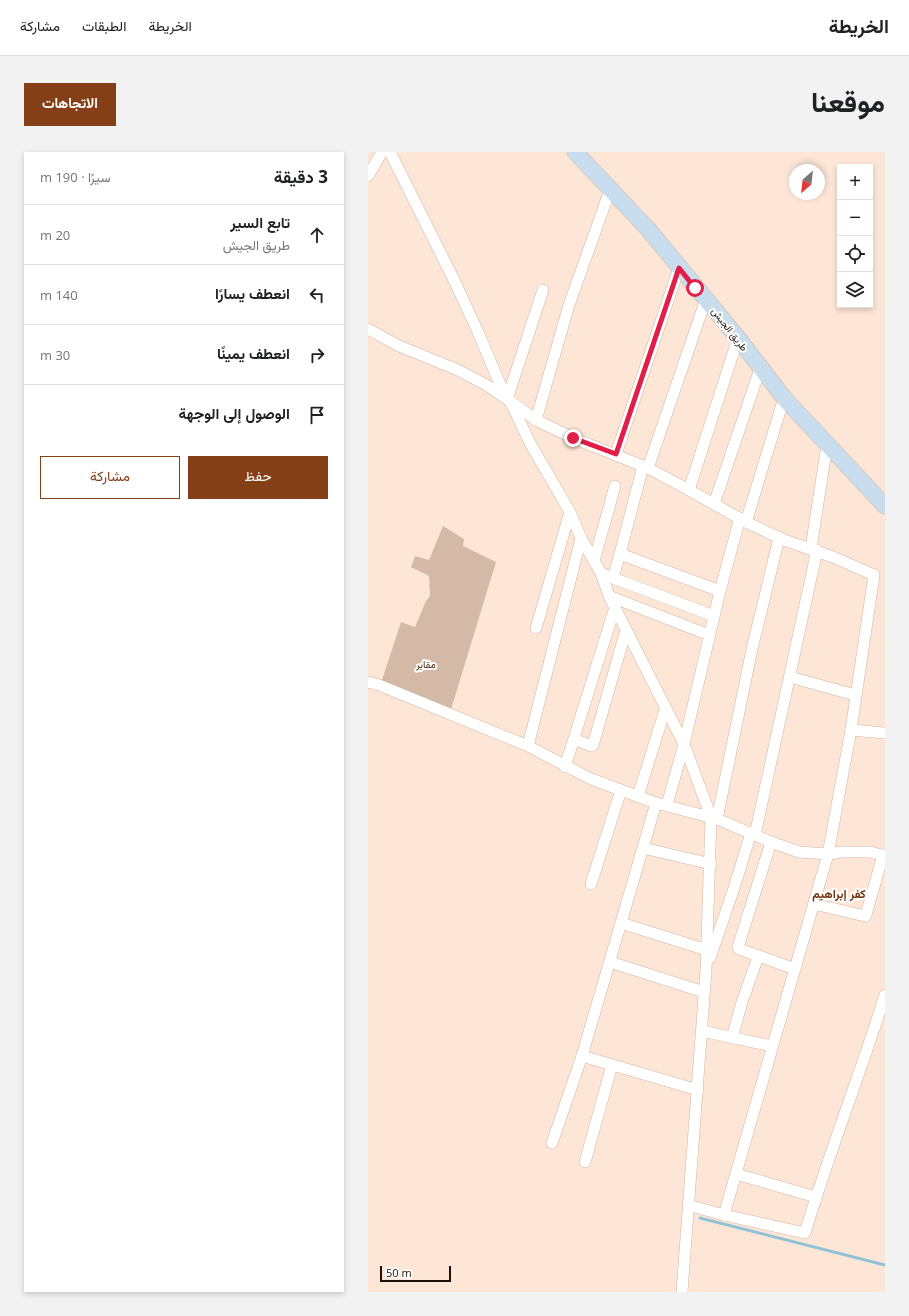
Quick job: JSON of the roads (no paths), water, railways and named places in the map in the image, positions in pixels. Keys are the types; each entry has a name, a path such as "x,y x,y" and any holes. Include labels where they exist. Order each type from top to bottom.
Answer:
{"main road":[{"name":"طريق الجيش","path":"575,152 648,229 738,338 760,369 784,398 826,445 885,506"}],"street":[{"path":"368,176 382,152"},
{"path":"390,152 454,280 500,384 509,399 530,443 570,512 581,538 601,573 609,596 665,710 684,744 714,818"},
{"path":"536,420 569,305 610,190"},
{"path":"616,454 679,268"},
{"path":"509,399 543,290"},
{"path":"613,578 646,467 706,299"},
{"path":"368,329 399,346 458,370 488,386 509,399 536,420 573,438 646,467 779,538 814,549 874,576 855,695 851,730 828,854 724,1215"},
{"path":"689,490 738,338"},
{"path":"714,504 760,369"},
{"path":"667,805 684,744 720,590 784,398"},
{"path":"706,970 753,834 790,677 814,549 826,445"},
{"path":"594,561 615,486"},
{"path":"536,628 570,512"},
{"path":"528,746 581,538"},
{"path":"682,1292 702,1031 714,818 752,649 779,538"},
{"path":"620,554 720,590"},
{"path":"601,573 714,616"},
{"path":"609,596 709,635"},
{"path":"565,767 615,607"},
{"path":"574,739 591,746 593,745 626,630"},
{"path":"790,677 855,695"},
{"path":"368,682 379,685 528,746 565,767 591,779 656,803 714,818 799,852 828,854 841,852 870,852 884,855 866,916 814,904"},
{"path":"638,796 665,710"},
{"path":"851,730 885,733"},
{"path":"591,884 621,790"},
{"path":"552,1143 582,1056 656,803"},
{"path":"771,842 738,947 739,949 758,957 795,969"},
{"path":"643,848 711,864"},
{"path":"621,923 707,950"},
{"path":"732,1038 742,1002 758,957"},
{"path":"610,962 704,992"},
{"path":"688,1206 805,1233 885,995"},
{"path":"702,1031 772,1046"},
{"path":"582,1056 698,1090"},
{"path":"585,1162 612,1065"},
{"path":"736,1174 816,1197"}],"waterway":[{"path":"700,1218 885,1265"}],"district":[{"name":"كفر إبراهيم","path":"839,893"}],"park label":[{"name":"مقابر","path":"426,664"}]}
